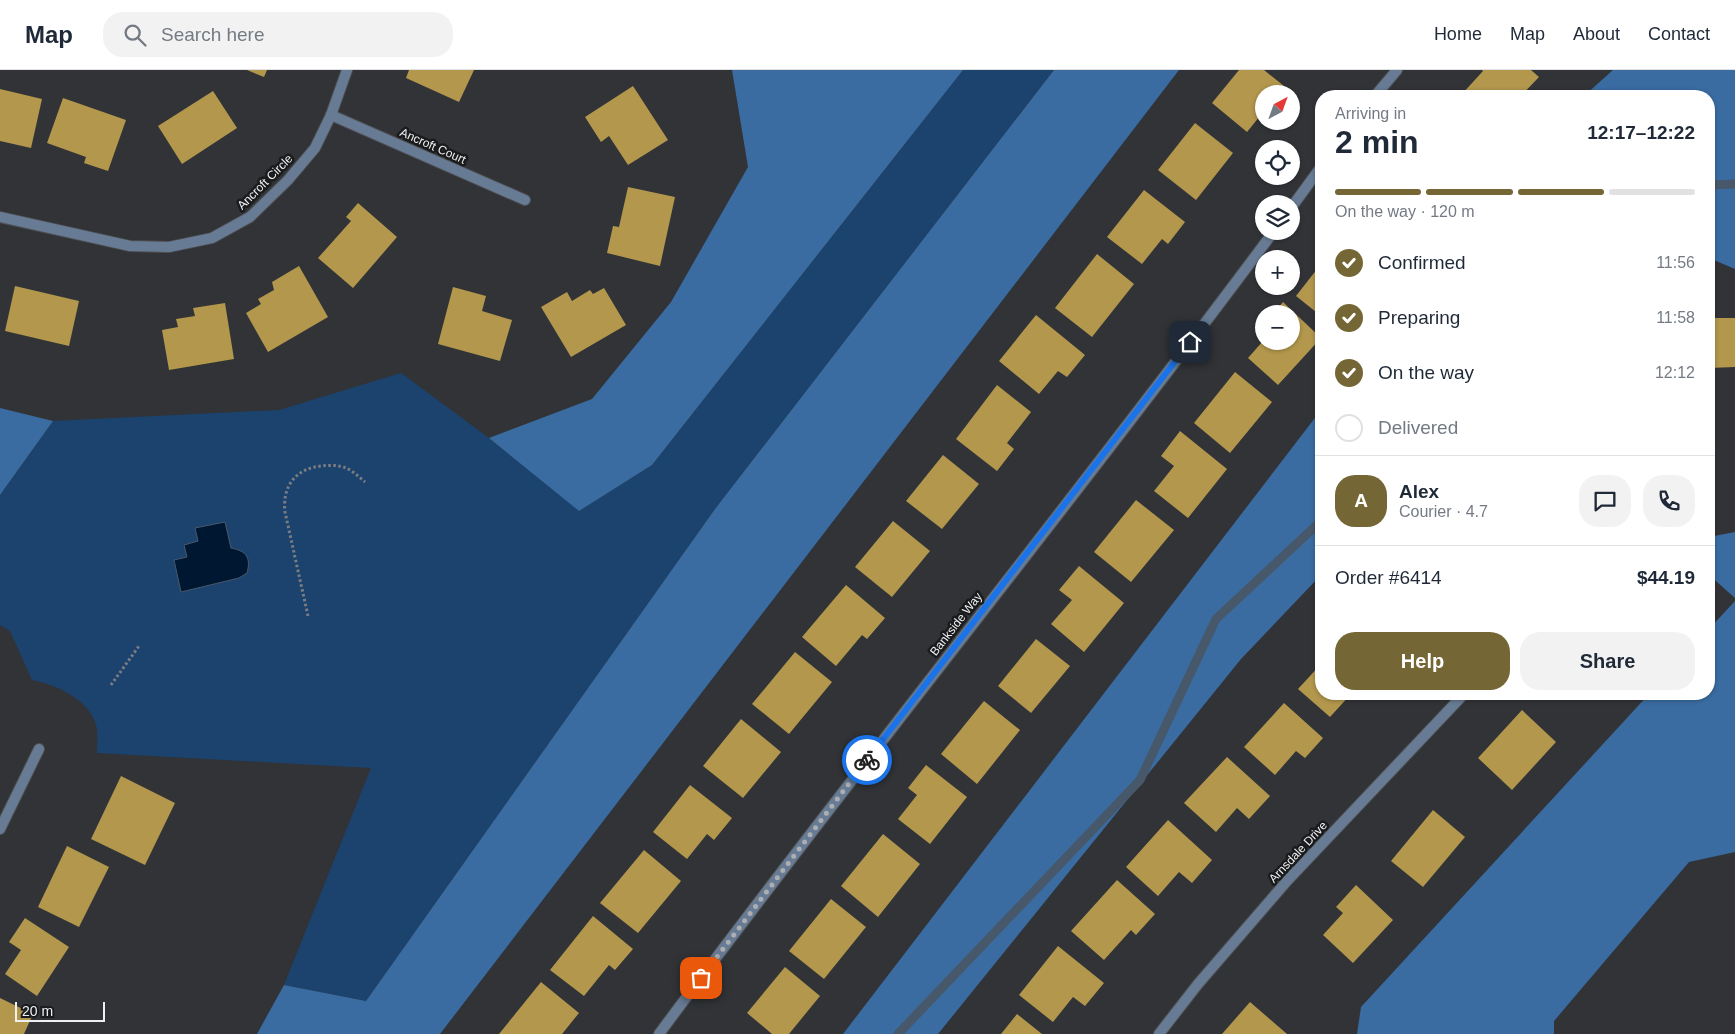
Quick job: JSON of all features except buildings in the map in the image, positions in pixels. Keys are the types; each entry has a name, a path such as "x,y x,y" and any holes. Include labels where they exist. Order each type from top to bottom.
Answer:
{"street":[{"name":"Ancroft Circle","path":"0,217 130,246 169,247 212,238 250,217 288,180 315,148 331,115 347,70"},
{"path":"1381,90 1396,70"},
{"name":"Ancroft Court","path":"331,115 525,200"},
{"path":"1300,196 1315,175"},
{"name":"Bankside Way","path":"659,1034 928,680 1112,444 1267,240"},
{"name":"Arnsdale Drive","path":"1159,1034 1198,984 1287,881 1458,700"},
{"path":"0,830 39,749"}],"path":[{"path":"308,616 285,512 284,500 289,484 301,471 317,466 332,465 345,467 365,482"},
{"path":"111,685 139,646"}],"shaded area":[{"path":"732,70 963,70 652,465 579,511 489,438 592,399 671,302 748,167"},
{"path":"963,70 1054,70 715,509 366,1001 284,985 371,768 97,753 97,729 94,719 88,710 81,702 62,690 32,680 10,631 0,625 0,495 53,421 279,410 401,373 489,438 580,510 652,465"},
{"path":"1054,70 1179,70 440,1034 257,1034 284,985 366,1001 715,509"},
{"path":"1613,70 1735,70 1735,269 1715,261 1715,90 1591,90"},
{"path":"0,408 53,421 0,495"},
{"path":"1315,418 1315,581 1241,659 938,1034 843,1034"},
{"path":"225,522 231,548 241,551 248,559 247,573 239,578 181,592 174,560 187,557 184,545 198,541 195,528"},
{"path":"1735,532 1735,598 1715,580 1715,536"},
{"path":"1735,601 1735,852 1689,862 1554,1021 1554,1034 1357,1034 1361,1007 1643,700 1715,700 1715,623"}],"waterway":[{"path":"1715,185 1735,184"},
{"path":"898,1034 1140,780 1216,619 1315,527"}],"way so far":[{"path":"701,978 867,760"}],"route":[{"path":"867,760 1190,342"}]}
